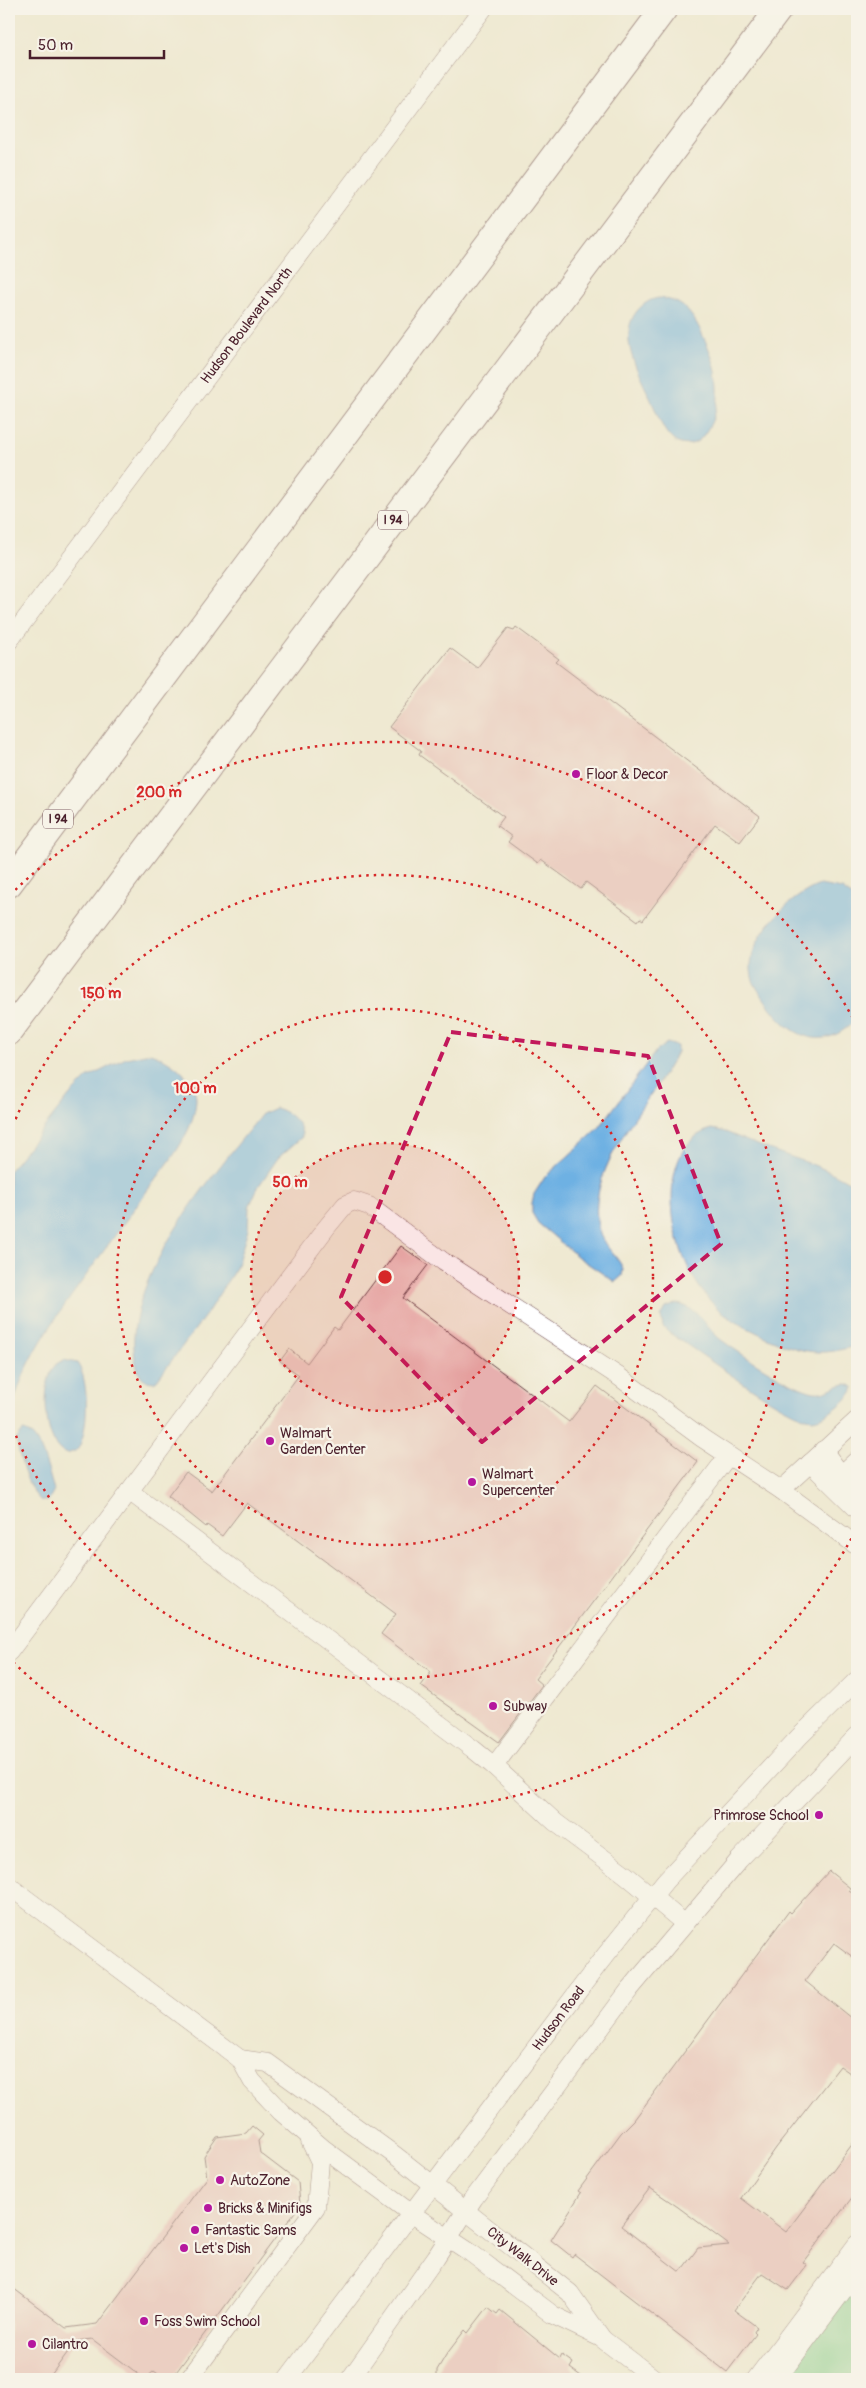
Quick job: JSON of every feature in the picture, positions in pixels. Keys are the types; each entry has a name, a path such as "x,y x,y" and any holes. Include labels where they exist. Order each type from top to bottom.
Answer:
{"highway":[{"name":"I 94","path":"9,884 664,9"},
{"name":"I 94","path":"9,1032 779,9"},
{"path":"9,861 107,753"}],"street":[{"name":"Hudson Boulevard North","path":"9,641 483,9"},
{"path":"9,1652 337,1215 346,1205 354,1201 368,1206 444,1262 618,1376 728,1456 781,1490 857,1546"},
{"path":"781,1490 857,1420"},
{"path":"823,1450 851,1471 857,1494"},
{"path":"494,1766 728,1456"},
{"path":"810,1463 857,1509"},
{"path":"129,1491 494,1766 554,1822 684,1923"},
{"name":"Hudson Road","path":"287,2379 600,1962 652,1897 704,1837 857,1680"},
{"path":"350,2379 466,2212 630,1989 684,1923 775,1821 857,1736"},
{"path":"9,1886 240,2059"},
{"name":"City Walk Drive","path":"240,2059 252,2081 281,2112 306,2134 412,2214 553,2315 601,2338 656,2379"},
{"name":"City Walk Drive","path":"240,2059 268,2063 396,2156 570,2293 601,2338"},
{"path":"188,2379 311,2216 317,2203 319,2158 306,2134"},
{"path":"778,2374 857,2244"},
{"path":"756,2379 778,2374 857,2272"}],"highlighted area":[{"path":"451,1032 648,1056 721,1244 482,1442 341,1297"}],"green space":[{"path":"857,2272 857,2379 787,2379"}],"water":[{"path":"659,298 678,303 693,317 709,348 716,374 718,399 711,424 697,442 685,445 673,440 666,432 636,368 629,344 631,321 637,311 647,302"},
{"path":"820,885 842,889 857,900 857,1018 845,1029 833,1036 821,1038 809,1037 798,1033 776,1015 754,984 751,963 755,949 771,921 795,899 808,890"},
{"path":"667,1043 677,1046 677,1052 621,1138 600,1186 596,1210 600,1234 623,1269 622,1276 615,1282 578,1257 538,1223 532,1213 532,1203 534,1194 545,1177 599,1128 656,1051"},
{"path":"150,1053 165,1059 180,1070 195,1091 196,1099 190,1125 169,1162 68,1300 37,1349 20,1384 9,1422 9,1171 70,1095 87,1078 126,1058"},
{"path":"275,1108 294,1118 300,1127 302,1137 278,1158 258,1187 249,1207 248,1230 236,1268 205,1316 157,1380 154,1382 145,1380 138,1371 135,1358 135,1327 143,1294 157,1261 176,1228 220,1166 262,1114"},
{"path":"712,1129 729,1133 819,1167 857,1187 857,1345 823,1352 793,1348 755,1332 732,1319 718,1309 700,1288 690,1272 680,1245 674,1222 672,1190 679,1158 687,1145 698,1135"},
{"path":"676,1304 683,1305 695,1312 720,1339 793,1384 804,1389 819,1392 848,1384 853,1387 853,1391 835,1409 818,1418 813,1419 801,1416 784,1408 741,1382 668,1332 663,1327 661,1317 666,1308"},
{"path":"64,1360 77,1363 84,1381 86,1393 86,1420 81,1442 77,1450 67,1454 59,1449 53,1440 49,1428 46,1400 50,1375 56,1364"},
{"path":"23,1431 29,1433 35,1439 43,1456 54,1490 48,1501 41,1501 36,1495 25,1473 16,1440"}],"building":[{"name":"Floor & Decor","path":"516,627 559,659 556,662 760,816 740,842 715,824 643,920 640,918 638,921 586,882 581,889 541,860 538,864 508,842 512,837 497,826 504,817 419,755 421,751 389,727 450,648 477,668 508,628 514,630"},
{"name":"Walmart Supercenter","path":"401,1246 428,1265 403,1298 569,1422 597,1386 698,1462 535,1679 542,1685 499,1742 421,1686 431,1672 381,1634 396,1614 247,1503 222,1536 207,1525 206,1527 168,1496 186,1472 212,1491 299,1375 280,1361 289,1349 307,1363 334,1327 338,1330"},
{"path":"829,1871 857,1896 857,1960 834,1943 805,1981 857,2023 857,2078 840,2066 776,2148 741,2198 786,2232 857,2138 857,2191 803,2262 807,2265 788,2290 762,2273 734,2310 757,2327 754,2332 756,2334 727,2372 574,2254 572,2257 551,2240 581,2193 578,2191 621,2133 634,2120 789,1911 791,1913","holes":["650,2188 729,2245 698,2248 680,2272 621,2226"]},
{"path":"252,2126 263,2135 258,2141 260,2153 298,2182 300,2205 171,2379 165,2379 154,2371 145,2379 92,2339 76,2341 48,2379 9,2379 9,2285 66,2328 97,2324 207,2178 204,2156 217,2137 246,2133"},
{"path":"488,2307 497,2314 500,2310 560,2359 562,2355 573,2363 570,2368 585,2379 437,2379 437,2370 446,2355 465,2330 468,2333"}],"place":[{"name":"Floor & Decor","path":"576,774"},
{"name":"Walmart Garden Center","path":"270,1441"},
{"name":"Walmart Supercenter","path":"472,1482"},
{"name":"Subway","path":"493,1706"},
{"name":"Primrose School","path":"819,1815"},
{"name":"AutoZone","path":"220,2180"},
{"name":"Bricks & Minifigs","path":"208,2208"},
{"name":"Fantastic Sams","path":"195,2230"},
{"name":"Let's Dish","path":"184,2248"},
{"name":"Foss Swim School","path":"144,2321"},
{"name":"Cilantro","path":"32,2344"}]}
